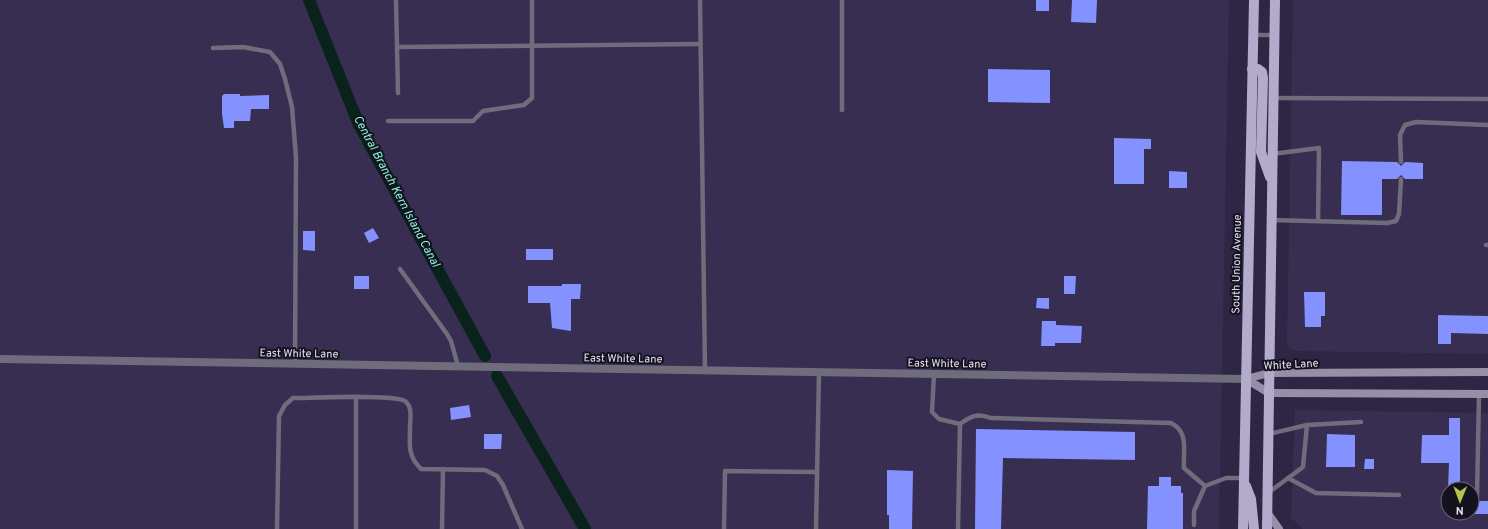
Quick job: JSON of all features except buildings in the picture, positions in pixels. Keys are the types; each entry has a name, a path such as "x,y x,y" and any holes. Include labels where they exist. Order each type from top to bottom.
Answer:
{"main road":[{"name":"South Union Avenue","path":"1243,529 1254,0"},
{"path":"1267,529 1275,0"},
{"path":"1252,69 1258,69 1262,72 1261,152 1262,159 1272,181"},
{"name":"White Lane","path":"1246,380 1269,374 1488,372"},
{"name":"White Lane","path":"1246,380 1270,393 1488,394"},
{"path":"1244,478 1251,500 1254,529"},
{"path":"1267,512 1279,529"}],"street":[{"name":"East White Lane","path":"0,359 1246,380"}],"lane":[{"path":"396,0 398,93"},
{"path":"388,121 473,121 483,111 524,105 532,98 532,0"},
{"path":"700,0 705,370"},
{"path":"842,0 842,110"},
{"path":"1253,35 1274,35"},
{"path":"397,47 532,44 700,44"},
{"path":"213,48 243,47 270,52 280,64 286,79 292,107 296,157 295,364"},
{"path":"1273,98 1488,99"},
{"path":"1401,162 1400,135 1405,125 1416,122 1488,124"},
{"path":"1272,154 1319,148 1318,221"},
{"path":"1271,220 1387,223 1396,221 1400,214 1401,179"},
{"path":"400,269 447,334 451,341 458,366"},
{"path":"816,529 819,372"},
{"path":"934,374 932,412 939,419 960,424 971,417 978,415 991,418 1171,422 1179,427 1183,434 1184,468 1205,486"},
{"path":"1477,481 1479,394"},
{"path":"277,529 279,416 285,405 293,398 397,398 405,401 410,409 410,452 413,461 421,469 485,470 497,476 503,485 522,529"},
{"path":"356,398 356,529"},
{"path":"1269,434 1307,424 1361,422"},
{"path":"958,529 960,424"},
{"path":"1268,493 1304,467 1307,424"},
{"path":"442,529 443,469"},
{"path":"724,529 725,471 817,472"},
{"path":"1194,525 1194,511 1205,486 1226,478 1244,478"},
{"path":"1288,478 1316,493 1398,495"}],"shaded area":[{"path":"0,0 1229,0 1219,529 0,529"},
{"path":"1293,0 1488,0 1488,354 1297,351 1290,349 1287,345"},
{"path":"1295,410 1488,413 1488,529 1303,529 1291,518"}],"waterway":[{"name":"Central Branch Kern Island Canal","path":"309,0 359,125 485,356"},
{"name":"Central Branch Kern Island Canal","path":"497,376 585,529"}]}
